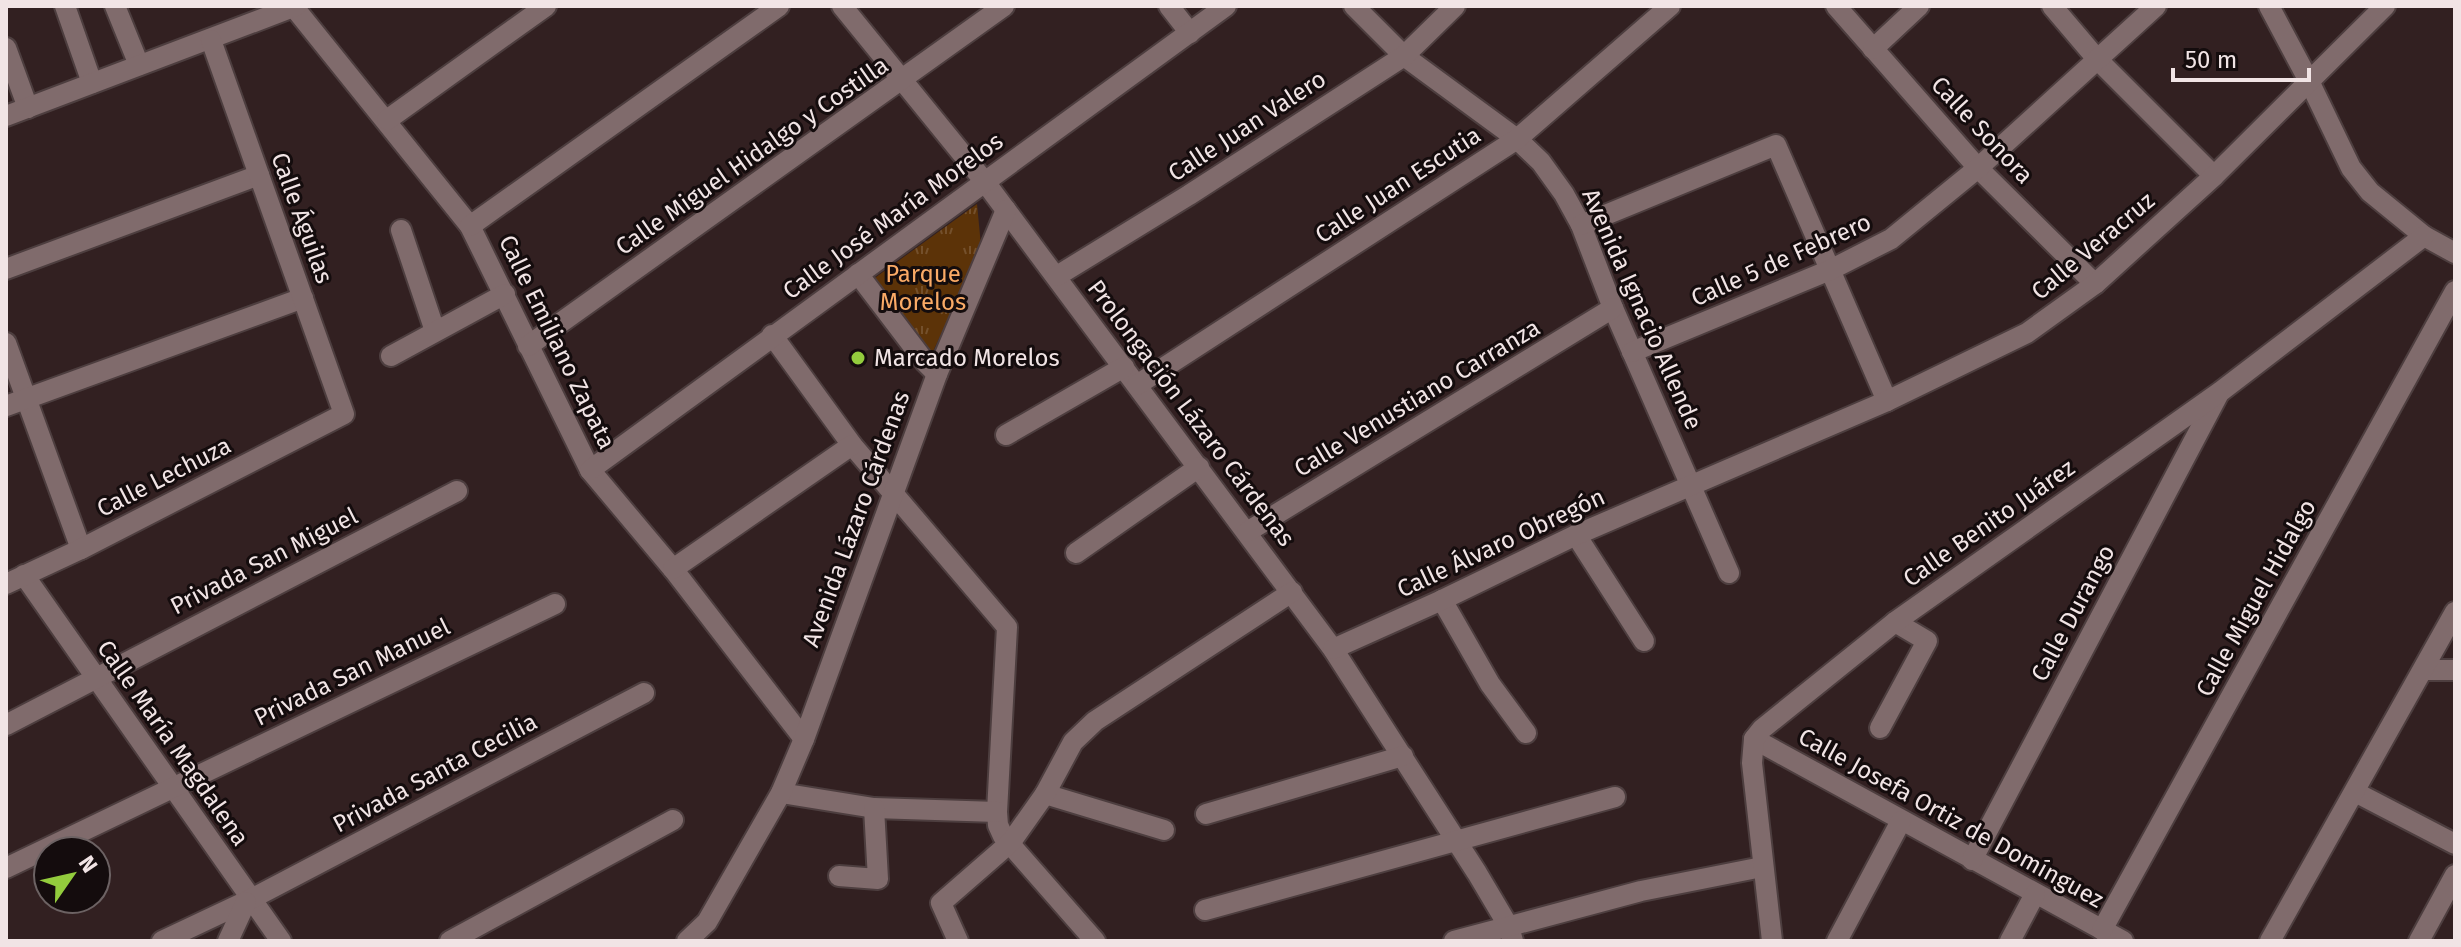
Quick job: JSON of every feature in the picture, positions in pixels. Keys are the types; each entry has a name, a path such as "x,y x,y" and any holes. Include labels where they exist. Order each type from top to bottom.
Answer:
{"street":[{"path":"65,6 92,83"},
{"path":"115,6 139,65"},
{"path":"387,120 546,6"},
{"path":"470,226 779,6"},
{"path":"842,6 1006,210"},
{"name":"Calle Miguel Hidalgo y Costilla","path":"528,346 1004,6"},
{"path":"1169,6 1190,33"},
{"name":"Calle José María Morelos","path":"590,470 1226,6"},
{"name":"Avenida Ignacio Allende","path":"1354,6 1404,56 1517,139 1541,162 1564,194 1581,225 1613,308 1729,573"},
{"name":"Calle Juan Valero","path":"1057,276 1404,56 1455,6"},
{"name":"Calle Juan Escutia","path":"1137,385 1517,139 1670,6"},
{"name":"Calle Sonora","path":"1836,6 1978,168 2095,284"},
{"path":"1873,49 1919,6"},
{"path":"2052,6 2097,59 2214,176"},
{"name":"Calle 5 de Febrero","path":"1632,352 1830,270 1891,239 1978,168 2156,6"},
{"path":"2269,6 2351,168 2370,192 2424,236 2455,253"},
{"name":"Calle Veracruz","path":"1691,483 1887,401 2027,333 2095,284 2214,176 2385,6"},
{"path":"6,116 294,7"},
{"name":"Calle Emiliano Zapata","path":"294,7 470,226 590,470 673,569 804,739"},
{"name":"Calle Águilas","path":"211,40 344,414"},
{"path":"6,48 28,108"},
{"path":"1581,225 1776,145 1887,401"},
{"path":"6,269 259,175"},
{"name":"Prolongación Lázaro Cárdenas","path":"1006,210 1333,649 1403,756 1511,934"},
{"name":"Avenida Lázaro Cárdenas","path":"687,941 707,922 781,793 804,739 937,374 1006,210"},
{"path":"401,230 435,331"},
{"name":"Calle Benito Juárez","path":"1754,739 1778,714 1895,622 2220,392 2424,236"},
{"path":"858,274 937,374"},
{"name":"Calle Miguel Hidalgo","path":"2102,930 2455,291"},
{"path":"391,356 505,294"},
{"path":"6,406 303,298"},
{"name":"Calle Venustiano Carranza","path":"1247,532 1613,308"},
{"path":"772,335 852,445 1007,627 998,825 1003,836 1095,941"},
{"path":"6,343 81,549"},
{"path":"1006,435 1124,367"},
{"name":"Calle Durango","path":"1972,860 2220,392"},
{"name":"Calle Lechuza","path":"15,579 81,549 344,414"},
{"path":"673,569 852,445"},
{"path":"1076,553 1199,467"},
{"name":"Calle Álvaro Obregón","path":"1333,649 1691,483"},
{"name":"Privada San Miguel","path":"6,725 457,491"},
{"path":"1576,535 1644,641"},
{"name":"Calle María Magdalena","path":"15,579 94,678 248,901 281,941"},
{"path":"958,941 941,903 1011,842 1045,794 1073,742 1095,721 1292,592"},
{"path":"1442,600 1490,684 1526,733"},
{"name":"Privada San Manuel","path":"6,868 555,604"},
{"path":"2270,941 2455,612"},
{"path":"1880,728 1927,641 1895,622"},
{"path":"2423,670 2455,670"},
{"name":"Privada Santa Cecilia","path":"162,941 248,901 644,693"},
{"path":"1754,739 1752,763 1772,941"},
{"name":"Calle Josefa Ortiz de Domínguez","path":"1754,739 2123,941"},
{"path":"1206,814 1403,756"},
{"path":"2355,792 2455,844"},
{"path":"781,793 874,808 997,812"},
{"path":"1045,794 1164,830"},
{"path":"1205,910 1615,797"},
{"path":"839,876 878,879 874,808"},
{"path":"450,941 673,820"},
{"path":"1837,941 1901,821"},
{"path":"1454,941 1511,934 1641,891 1762,867"},
{"path":"2419,941 2455,875"},
{"path":"2010,941 2035,894"},
{"path":"228,941 248,901"}],"green space":[{"name":"Parque Morelos","path":"977,204 981,246 931,356 872,280"}],"place":[{"name":"Marcado Morelos","path":"858,358"}]}
